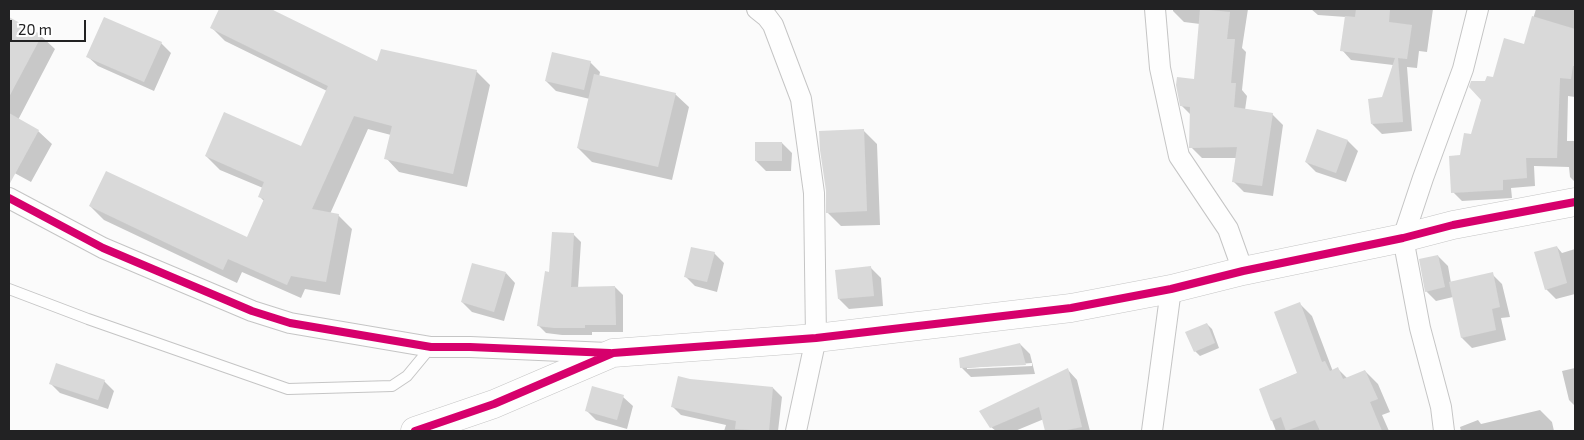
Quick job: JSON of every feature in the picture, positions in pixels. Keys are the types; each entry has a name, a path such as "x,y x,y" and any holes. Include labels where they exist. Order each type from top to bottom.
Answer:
{"street":[{"path":"757,9 773,25 801,99 814,193 816,338 796,431"},
{"path":"1156,9 1160,68 1179,156 1228,229 1243,271"},
{"path":"1444,431 1441,407 1420,328 1403,238 1422,178 1463,69 1478,9"},
{"path":"9,198 104,248 252,311 290,323 431,347 470,346 613,353 816,338 1071,308 1171,290 1243,271 1403,238 1453,225 1575,202"},
{"path":"1152,431 1171,290"},
{"path":"415,431 494,404 613,353"}],"lane":[{"path":"9,289 88,319 288,389 392,386 408,376 431,347"}],"building":[{"path":"219,9 271,9 377,61 381,49 477,70 453,174 384,159 392,126 354,116 312,209 339,214 326,282 291,276 287,285 228,259 223,270 89,206 106,171 247,237 264,199 258,197 264,182 205,156 224,112 301,146 328,86 210,28"},
{"path":"1200,9 1230,12 1227,39 1235,39 1231,83 1236,83 1234,107 1273,113 1262,186 1232,182 1237,147 1189,148 1190,107 1180,106 1176,85 1177,77 1194,79"},
{"path":"1356,9 1390,9 1389,22 1412,25 1407,59 1398,58 1403,122 1371,124 1368,99 1382,97 1395,58 1340,51 1345,16 1355,17"},
{"path":"1532,16 1575,29 1575,66 1573,66 1571,79 1560,78 1557,158 1526,158 1527,178 1503,180 1503,190 1451,193 1449,156 1460,155 1464,133 1471,134 1481,100 1469,87 1471,81 1485,81 1487,76 1493,77 1504,38 1524,44"},
{"path":"9,17 42,35 9,97"},
{"path":"104,17 162,42 144,82 86,57"},
{"path":"552,52 591,61 584,90 545,81"},
{"path":"594,74 676,93 658,167 577,148"},
{"path":"9,113 39,130 9,185"},
{"path":"864,129 867,211 826,213 826,191 819,131"},
{"path":"1317,129 1348,140 1336,173 1305,162"},
{"path":"755,142 782,142 782,161 755,161"},
{"path":"552,232 574,233 571,287 615,286 616,325 585,325 585,328 537,326 545,271 549,272"},
{"path":"1557,246 1567,283 1545,290 1534,252"},
{"path":"691,247 715,252 707,282 684,277"},
{"path":"1438,255 1445,287 1425,292 1419,259"},
{"path":"472,263 506,272 494,312 461,302"},
{"path":"871,266 874,296 838,299 835,270"},
{"path":"1493,272 1500,307 1492,309 1496,330 1461,338 1449,282"},
{"path":"1300,302 1322,362 1325,361 1330,371 1338,367 1343,379 1365,370 1378,399 1370,402 1382,431 1320,431 1315,420 1286,431 1281,417 1271,421 1259,389 1297,373 1274,312"},
{"path":"1207,323 1215,343 1194,352 1185,332"},
{"path":"1020,343 1026,365 960,368 959,358"},
{"path":"56,363 105,380 98,400 49,384"},
{"path":"1068,368 1082,427 1062,431 1045,431 1039,407 990,428 979,411"},
{"path":"678,376 690,379 773,387 769,431 735,429 736,421 671,407"},
{"path":"592,386 624,395 617,420 585,411"}],"cycle path":[{"path":"9,198 103,248 252,311 290,323 431,347 610,353"},
{"path":"415,431 494,404 613,353 816,338 1071,308 1171,289 1243,271 1403,238 1453,225 1575,202"}]}
